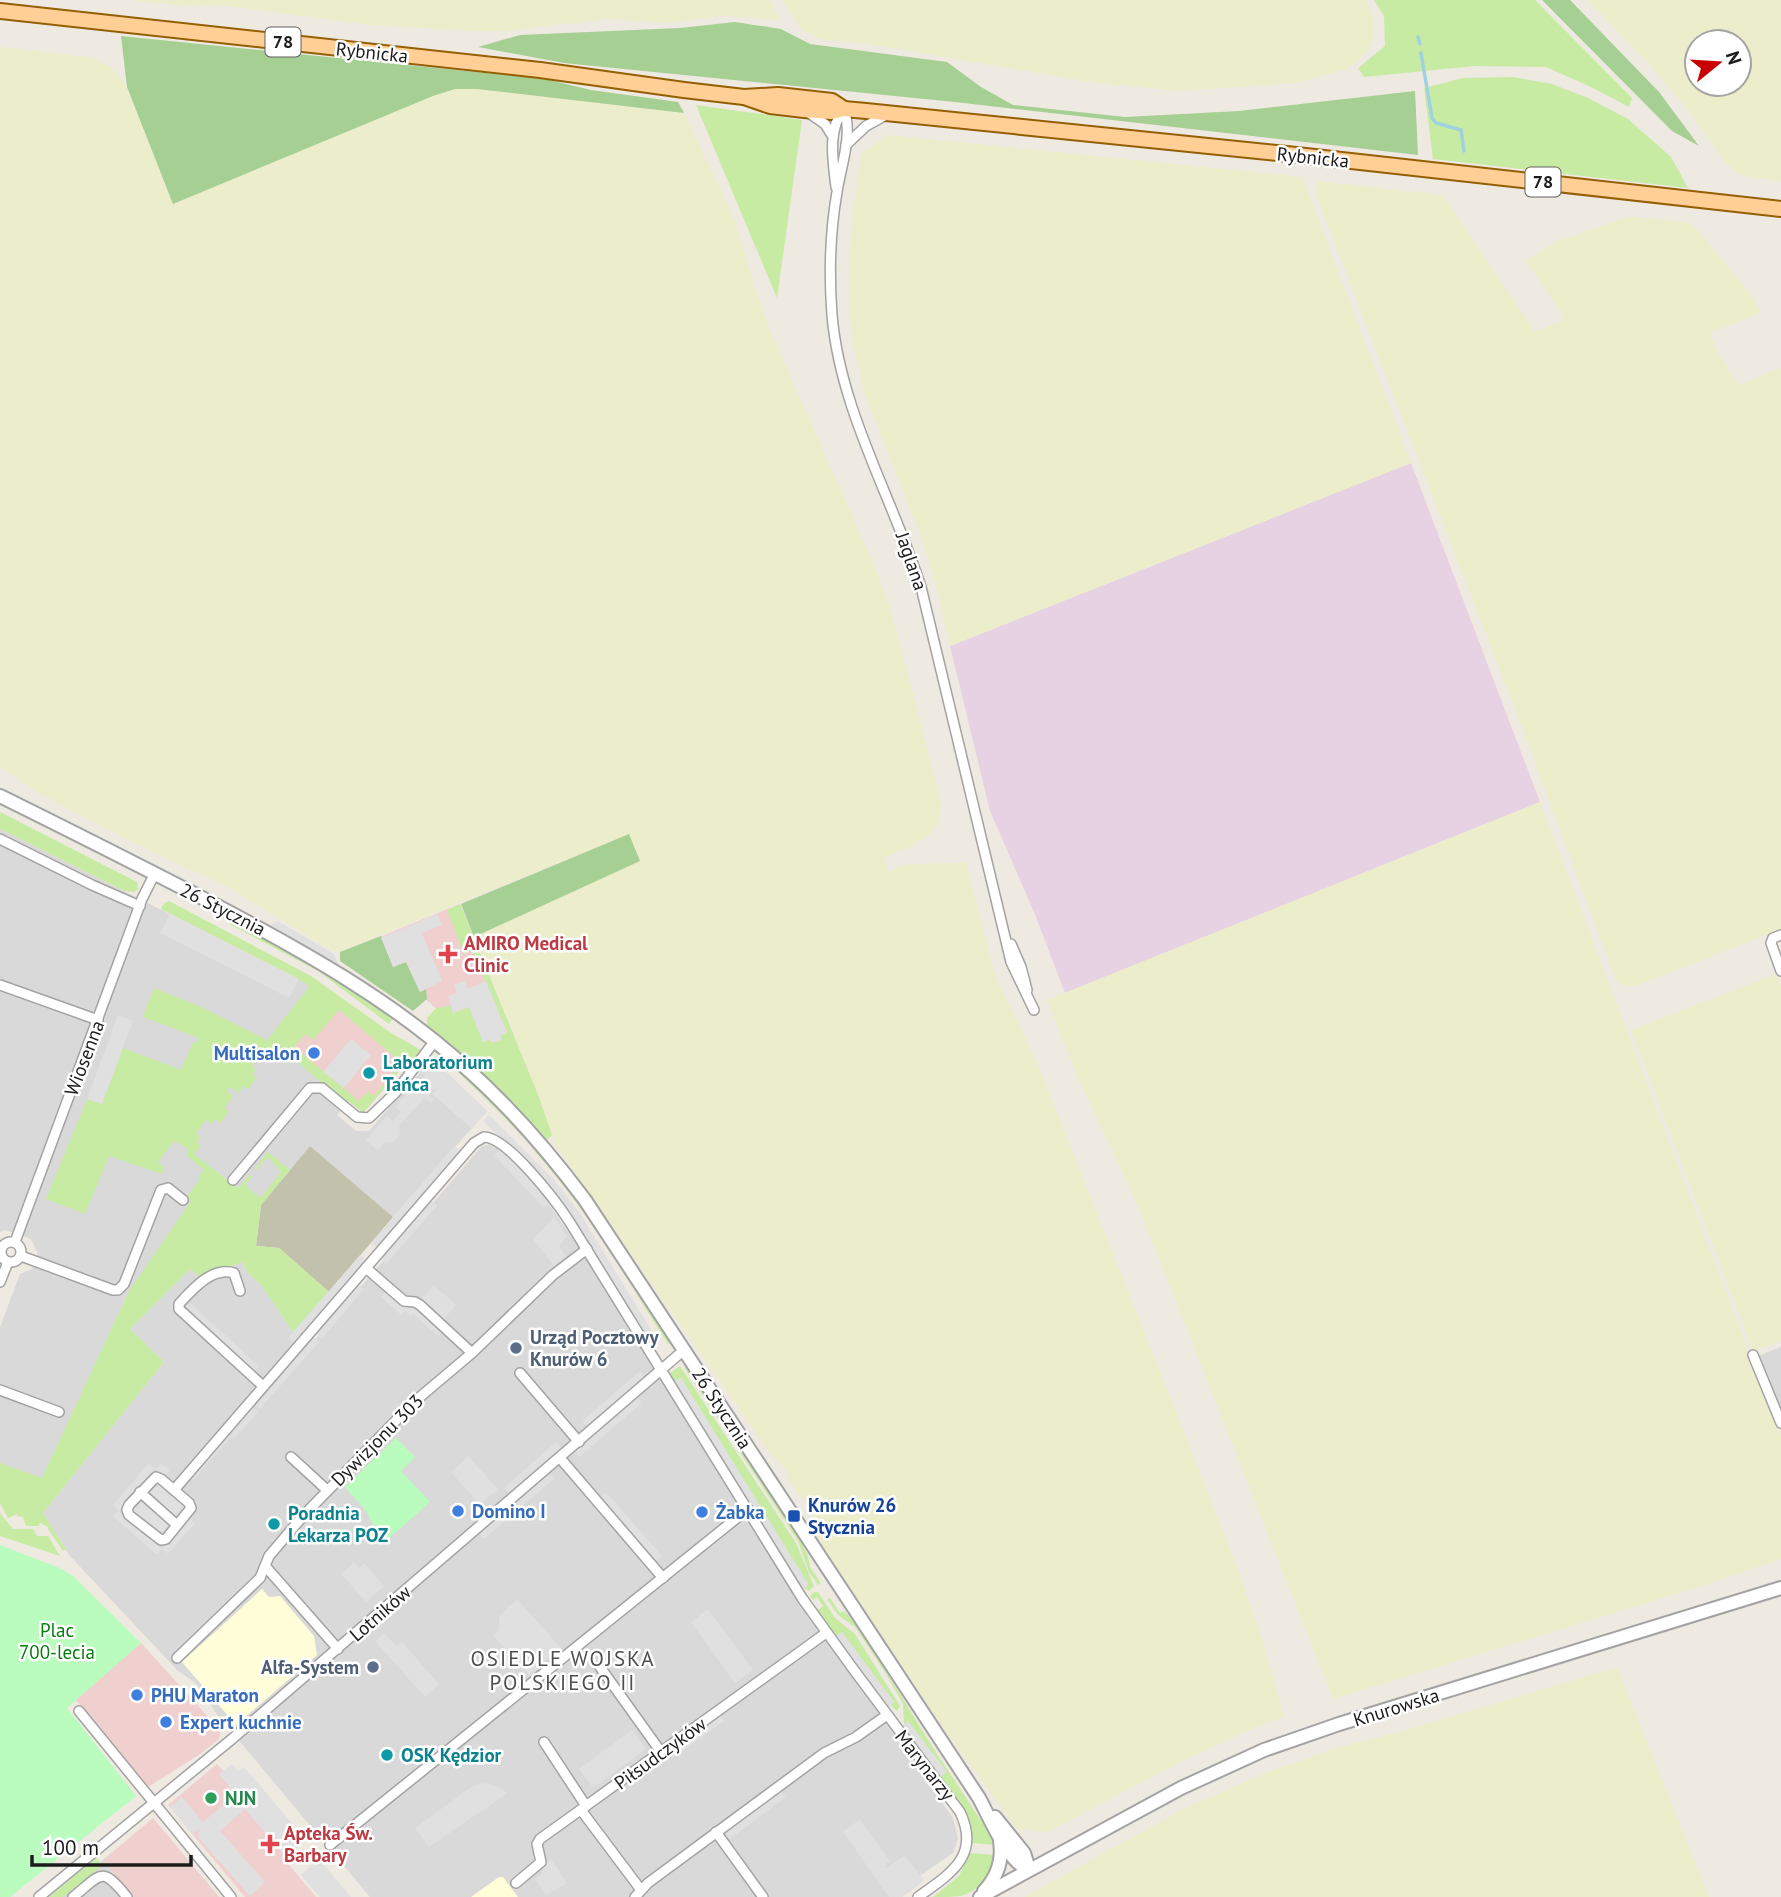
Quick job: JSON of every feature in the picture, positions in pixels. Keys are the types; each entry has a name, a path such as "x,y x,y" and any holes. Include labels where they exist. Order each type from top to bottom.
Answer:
{"main road":[{"name":"Rybnicka","path":"0,11 527,69 744,97 778,95 832,101 844,109"},
{"name":"Rybnicka","path":"744,97 770,106 804,110 831,112 844,109 892,113 1781,209"}],"street":[{"name":"Jaglana","path":"844,109 836,119 834,140 836,192 831,295 834,335 842,374 921,587 1005,933 1021,967 1034,1010"},
{"name":"Jaglana","path":"836,192 846,145 848,120 844,109"},
{"path":"804,110 825,124 834,140"},
{"path":"846,145 866,126 892,113"},
{"name":"26 Stycznia","path":"0,796 155,873 337,971 466,1067 493,1093 561,1168 592,1210 979,1798 1024,1853 1028,1869"},
{"path":"0,839 140,906"},
{"name":"Wiosenna","path":"15,1242 140,906 155,873"},
{"path":"1781,935 1773,938 1772,946 1781,971"},
{"path":"0,985 98,1020"},
{"path":"233,1180 310,1088 322,1088 357,1117 369,1118 395,1093 434,1042"},
{"name":"Marynarzy","path":"366,1268 474,1143 484,1137 496,1140 542,1184 561,1209 826,1633 956,1806 966,1830 960,1863 951,1873 918,1897"},
{"path":"21,1256 118,1290 124,1284 160,1191 168,1188 183,1200"},
{"path":"15,1242 21,1250 21,1256 17,1261 8,1262 2,1257 1,1247 15,1242"},
{"name":"Dywizjonu 303","path":"177,1658 260,1578 269,1556 327,1490 420,1396 472,1353 552,1275 586,1249"},
{"path":"0,1282 8,1262"},
{"path":"173,1490 366,1268 404,1301 420,1305 472,1353"},
{"path":"240,1291 234,1273 227,1272 201,1281 179,1304 179,1309 263,1386"},
{"name":"Lotników","path":"39,1897 338,1648 684,1350"},
{"path":"1753,1355 1781,1423"},
{"path":"520,1373 579,1442"},
{"path":"0,1390 59,1412"},
{"path":"291,1457 327,1490"},
{"path":"560,1458 663,1578"},
{"path":"156,1477 173,1490 189,1503 191,1508 166,1539 159,1540 130,1515 128,1507 156,1477"},
{"path":"140,1492 177,1525"},
{"path":"330,1845 748,1509"},
{"path":"266,1567 338,1648"},
{"name":"Knurowska","path":"978,1897 1216,1771 1281,1743 1781,1588"},
{"name":"Piłsudczyków","path":"516,1883 541,1862 538,1841 826,1633"},
{"path":"600,1667 661,1752"},
{"path":"79,1711 231,1897"},
{"path":"544,1742 638,1893 824,1753 856,1737 887,1715"},
{"name":"26 Stycznia","path":"979,1798 999,1837 1019,1865 1028,1869"},
{"path":"716,1832 763,1897"},
{"path":"978,1897 991,1883 998,1867 1001,1848 999,1837"},
{"path":"1018,1846 1039,1854 1077,1843"},
{"path":"73,1897 100,1876 106,1875 127,1897"}],"shaded area":[{"path":"130,0 770,0 780,20 727,16 665,23 611,19 505,31 472,31 370,25 228,6 175,5"},
{"path":"782,0 1366,0 1374,20 1374,33 1370,47 1347,69 1296,83 1178,91 1096,83 868,44 820,39 803,31"},
{"path":"1587,0 1781,0 1781,181 1747,177 1735,172 1651,66"},
{"path":"0,47 94,58 112,68 127,87 173,204 455,89 477,89 684,113 738,230 769,328 873,563 899,641 941,802 939,823 928,835 912,846 883,858 889,871 907,864 966,863 996,979 1036,1060 1238,1570 1265,1649 1284,1717 1260,1725 1182,1761 1045,1833 1026,1829 1019,1831 942,1726 825,1550 816,1533 817,1520 786,1476 786,1469 770,1453 556,1146 541,1102 474,937 639,861 629,834 336,953 231,889 38,793 0,767"},
{"path":"889,135 1302,177 1411,463 950,646 934,578 918,529 865,394 853,343 849,310 851,231 861,153"},
{"path":"1316,181 1443,195 1535,332 1561,321 1564,316 1525,260 1559,241 1632,217 1687,222 1699,232 1754,299 1760,313 1710,333 1715,348 1738,385 1781,368 1781,929 1636,986 1620,985 1616,980 1522,728 1318,200"},
{"path":"1411,463 1540,802 1065,993 1034,912 990,811 950,646"},
{"path":"1540,802 1781,1437 1781,1559 1705,1585 1333,1699 1155,1249 1129,1186 1081,1085 1047,1000"},
{"path":"0,829 311,985 348,1100 337,1115 356,1131 369,1131 429,1062 434,1061 487,1111 393,1217 310,1146 261,1205 216,1171 129,1291 42,1479 0,1463 0,1327 20,1274 32,1269 38,1254 31,1239 5,1230 0,1232"},
{"path":"460,904 540,1100 363,944"},
{"path":"170,914 299,979 289,998 160,933"},
{"path":"437,914 442,925 422,933 442,981 420,992 406,962 393,967 381,938"},
{"path":"278,921 334,954 338,964 270,925"},
{"path":"1776,974 1781,987 1781,1341 1753,1351 1631,1030"},
{"path":"465,981 468,989 486,981 507,1033 501,1035 501,1040 483,1042 469,1007 453,1013 448,996 457,993 454,985"},
{"path":"311,985 405,1065 363,1113 271,1036"},
{"path":"118,1015 133,1021 102,1104 87,1099"},
{"path":"351,1039 371,1055 344,1088 323,1072"},
{"path":"435,1062 487,1111 471,1128 432,1094 437,1089 432,1089 428,1093 434,1099 431,1103 424,1098 399,1126 400,1135 394,1142 385,1142 378,1151 366,1140 387,1116 393,1121 401,1112 395,1107 416,1083 422,1088 424,1086 426,1080 423,1074"},
{"path":"489,1115 554,1180 579,1212 659,1343 652,1347 573,1217 548,1185 483,1121"},
{"path":"493,1144 535,1184 581,1251 744,1514 817,1625 953,1818 958,1838 953,1853 889,1897 370,1897 215,1712 196,1683 178,1671 70,1556 43,1513 164,1362 130,1329 190,1269 200,1277 243,1262 247,1272 261,1285 293,1332 309,1347 482,1146"},
{"path":"310,1146 393,1217 329,1292 279,1248 256,1246 261,1205"},
{"path":"454,1146 461,1151 377,1248 371,1243"},
{"path":"500,1150 550,1203 544,1208 494,1155"},
{"path":"431,1200 437,1206 386,1264 381,1259"},
{"path":"554,1217 567,1236 559,1246 566,1256 554,1266 533,1239"},
{"path":"360,1255 366,1261 294,1343 288,1338"},
{"path":"358,1284 364,1289 322,1339 316,1333"},
{"path":"434,1285 456,1305 443,1320 420,1300"},
{"path":"388,1290 406,1307 417,1307 443,1330 438,1336 413,1314 411,1316 405,1311 401,1315 381,1297"},
{"path":"188,1301 259,1366 254,1372 182,1309"},
{"path":"313,1337 319,1342 260,1409 254,1404"},
{"path":"1781,1347 1781,1412 1757,1356"},
{"path":"640,1371 645,1377 587,1427 582,1421"},
{"path":"681,1378 809,1585 802,1590 674,1382"},
{"path":"637,1397 642,1403 579,1457 574,1451"},
{"path":"252,1407 258,1412 234,1439 231,1437 194,1479 188,1480"},
{"path":"556,1442 562,1448 509,1494 504,1488"},
{"path":"468,1456 498,1489 480,1505 451,1472"},
{"path":"149,1463 156,1469 161,1463 170,1471 164,1476 155,1469 119,1511 162,1549 157,1555 113,1516 118,1510 113,1505"},
{"path":"549,1473 554,1479 484,1539 479,1533"},
{"path":"158,1482 185,1506 175,1517 148,1494"},
{"path":"606,1492 662,1556 655,1562 600,1498"},
{"path":"143,1500 169,1524 159,1535 132,1512"},
{"path":"189,1518 195,1523 168,1554 162,1549"},
{"path":"354,1562 359,1568 364,1563 384,1586 366,1602 341,1574"},
{"path":"262,1589 269,1597 280,1596 314,1636 317,1655 236,1725 182,1662"},
{"path":"517,1599 560,1647 529,1675 493,1635 499,1630 499,1616"},
{"path":"708,1609 753,1670 735,1683 691,1622"},
{"path":"842,1632 894,1702 888,1707 835,1637"},
{"path":"384,1633 396,1646 402,1642 439,1684 425,1697 375,1641"},
{"path":"141,1643 220,1730 219,1739 148,1787 76,1700"},
{"path":"1617,1667 1709,1897 1025,1897 1183,1809 1268,1772 1339,1747 1399,1732"},
{"path":"720,1714 724,1721 673,1758 668,1751"},
{"path":"908,1721 947,1772 940,1777 902,1726"},
{"path":"632,1730 646,1749 593,1788 579,1769"},
{"path":"217,1764 255,1806 249,1812 293,1862 289,1865 316,1897 245,1897 168,1805"},
{"path":"232,1764 238,1771 244,1767 306,1840 286,1857 245,1809 220,1831 265,1882 250,1896 198,1837 199,1830 192,1834 170,1807 182,1797 203,1822 236,1795 219,1774"},
{"path":"484,1783 508,1793 429,1847 415,1828 471,1787"},
{"path":"780,1791 786,1797 730,1839 725,1832"},
{"path":"153,1818 219,1897 132,1897 103,1860"},
{"path":"860,1819 890,1861 884,1866 886,1868 905,1855 924,1881 902,1897 889,1897 843,1832"},
{"path":"319,1859 351,1897 320,1897 301,1875"},
{"path":"551,1859 567,1883 546,1895 535,1879 542,1874 544,1864"},
{"path":"103,1860 132,1897 55,1897"},
{"path":"499,1877 503,1877 518,1897 471,1897"}],"green space":[{"path":"1374,0 1535,0 1632,98 1629,107 1546,67 1475,66 1364,77 1358,68 1385,46 1384,16"},
{"path":"1542,0 1570,0 1659,92 1699,146 1672,131"},
{"path":"735,22 781,29 810,44 947,62 981,87 1013,105 1125,117 1239,111 1415,91 1418,155 955,102 564,63 478,47 520,35 680,28"},
{"path":"121,36 545,79 591,90 678,102 684,113 477,89 455,89 173,204 127,87"},
{"path":"1513,77 1552,84 1588,98 1628,119 1671,157 1688,188 1433,159 1424,88 1463,78"},
{"path":"696,105 802,120 777,298"},
{"path":"0,812 137,882 138,889 134,892 124,891 0,829"},
{"path":"629,834 640,861 474,937 461,904"},
{"path":"169,901 311,976 391,1033 421,1050 409,1064 402,1063 339,1010 313,1040 305,1034 294,1047 359,1101 368,1091 374,1096 395,1070 398,1073 363,1113 349,1101 346,1103 284,1051 284,1047 276,1056 272,1052 268,1057 262,1053 252,1066 256,1070 253,1075 257,1078 248,1089 243,1086 239,1093 230,1087 227,1091 233,1096 225,1108 229,1112 220,1123 216,1119 212,1124 206,1120 196,1133 200,1137 197,1142 201,1146 194,1154 238,1188 249,1175 252,1177 245,1185 260,1198 281,1172 270,1159 266,1159 254,1169 268,1152 290,1170 261,1205 256,1246 279,1248 329,1292 293,1332 261,1285 247,1272 243,1262 200,1277 190,1269 130,1329 164,1362 43,1513 66,1549 63,1551 48,1527 40,1523 39,1526 26,1526 23,1517 17,1514 8,1518 0,1503 0,1463 42,1478 129,1291 191,1201 187,1196 204,1170 186,1155 188,1149 174,1141 158,1162 164,1167 162,1174 109,1156 85,1214 46,1199 87,1099 102,1104 123,1048 181,1070 193,1042 197,1043 199,1038 143,1017 154,988 201,1007 267,1040 310,986 161,909 164,903"},
{"path":"460,904 540,1100 552,1135 546,1141 468,1060 427,1026 427,1018 436,1008 450,1006 453,1013 469,1007 483,1042 501,1040 501,1035 507,1032 472,951 464,954 447,910"},
{"path":"235,921 318,966 394,1017 389,1024 318,971 229,924"},
{"path":"381,936 393,967 406,962 420,992 426,989 427,999 413,1011 340,961 340,952"},
{"path":"433,1050 481,1090 567,1186 672,1343 668,1344 600,1236 560,1181 508,1122"},
{"path":"680,1366 796,1543 814,1586 809,1591 804,1588 808,1585 681,1378 674,1382 670,1373"},
{"path":"687,1366 804,1543 810,1567 821,1583 818,1585 809,1572 798,1541 686,1370"},
{"path":"396,1438 415,1457 401,1471 430,1502 386,1541 376,1531 366,1511 345,1487"},
{"path":"0,1513 13,1529 33,1529 37,1536 48,1536 60,1556 0,1536"},
{"name":"Plac 700-lecia","path":"0,1545 62,1569 74,1577 141,1643 67,1708 136,1796 10,1897 0,1897"},
{"path":"818,1592 835,1618 855,1634 900,1706 897,1711 890,1705 894,1702 842,1633 835,1637 816,1611 823,1606 817,1597 813,1600 810,1596"},
{"path":"830,1598 840,1613 844,1611 858,1625 928,1740 991,1836 994,1845 972,1843 971,1824 967,1815 940,1777 946,1772 908,1722 904,1725 903,1704 886,1674 856,1628 838,1615 827,1599"},
{"path":"970,1853 995,1855 984,1880 974,1890 961,1896 933,1897 959,1876"},
{"path":"96,1858 103,1865 63,1897 49,1897"}],"waterway":[{"path":"1418,37 1420,44"},
{"path":"1421,53 1432,118 1436,123 1461,130 1464,151"}],"place":[{"name":"AMIRO Medical Clinic","path":"448,954"},
{"name":"Multisalon","path":"314,1053"},
{"name":"Laboratorium Tańca","path":"369,1073"},
{"name":"Urząd Pocztowy Knurów 6","path":"516,1348"},
{"name":"Domino I","path":"458,1511"},
{"name":"Żabka","path":"702,1512"},
{"name":"Knurów 26 Stycznia","path":"794,1516"},
{"name":"Poradnia Lekarza POZ","path":"274,1524"},
{"name":"Alfa-System","path":"373,1667"},
{"name":"PHU Maraton","path":"137,1695"},
{"name":"Expert kuchnie","path":"166,1722"},
{"name":"OSK Kędzior","path":"387,1755"},
{"name":"NJN","path":"211,1798"},
{"name":"Apteka Św. Barbary","path":"270,1844"}],"district":[{"name":"OSIEDLE WOJSKA POLSKIEGO II","path":"563,1671"}]}
